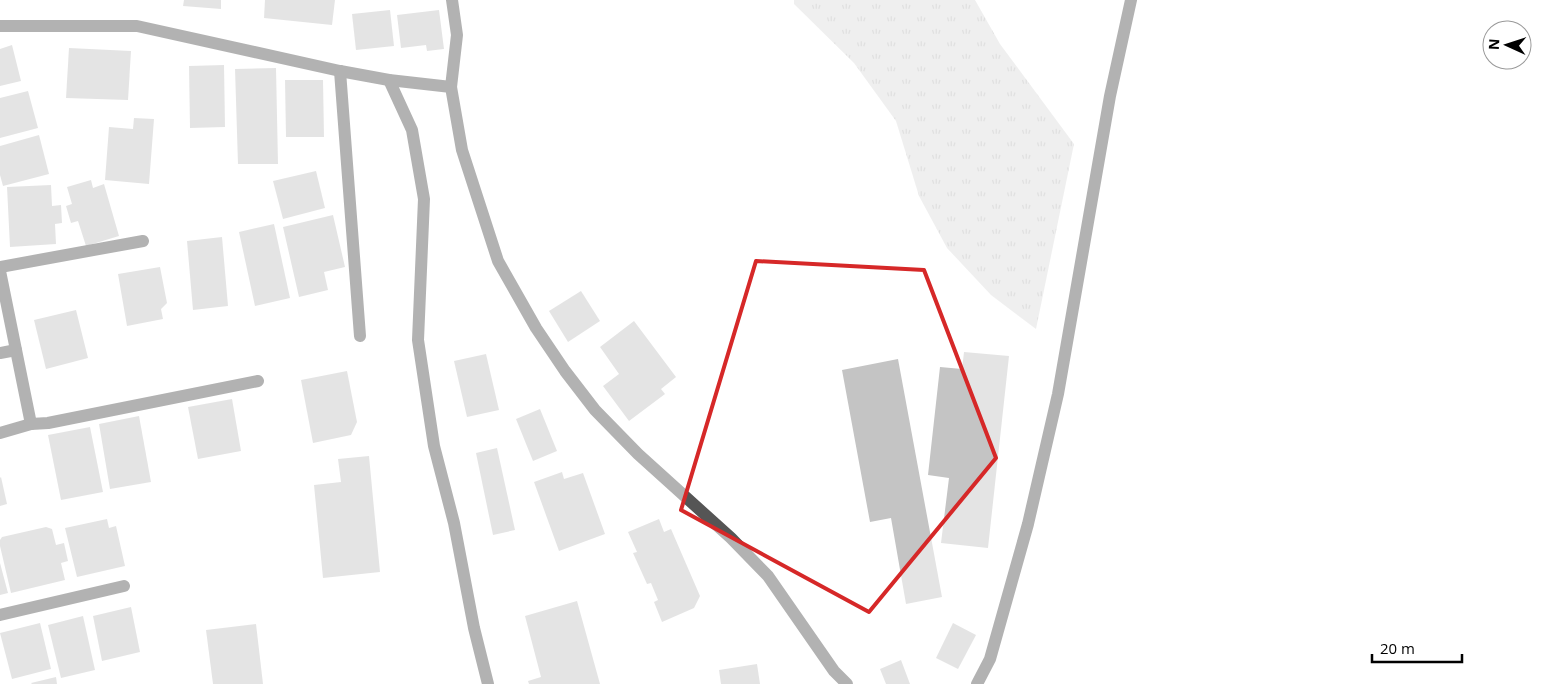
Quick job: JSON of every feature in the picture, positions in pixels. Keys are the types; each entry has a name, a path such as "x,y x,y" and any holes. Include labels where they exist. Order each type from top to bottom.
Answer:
{"street":[{"path":"452,0 457,35 451,88 462,150 498,260 536,328 565,371 595,410 638,454 731,538 768,576 834,671 846,684"},
{"path":"977,684 990,659 1028,524 1058,394 1110,96 1131,0"},
{"path":"0,26 137,26 340,71 451,88"},
{"path":"340,71 360,336"},
{"path":"389,80 412,130 424,199 418,340 434,446 454,523 474,628 488,684"},
{"path":"0,266 144,241"},
{"path":"0,271 31,424"},
{"path":"0,354 16,350"},
{"path":"0,433 31,424 48,423 258,381"},
{"path":"0,616 124,586"}],"highlighted area":[{"path":"756,261 924,270 996,458 869,612 681,510"}],"green space":[{"path":"794,0 975,0 1000,44 1074,144 1036,329 991,295 947,248 919,196 896,121 854,63 794,4"}],"building":[{"path":"184,0 221,0 221,9 183,6"},
{"path":"265,0 335,0 332,25 264,18"},
{"path":"390,10 394,46 356,50 352,14"},
{"path":"439,10 444,49 427,51 426,45 401,48 397,15"},
{"path":"12,45 21,81 0,86 0,49"},
{"path":"69,48 131,51 128,100 66,98"},
{"path":"224,65 225,127 190,128 189,66"},
{"path":"276,68 278,164 238,164 235,69"},
{"path":"285,80 323,80 324,137 286,137"},
{"path":"28,91 38,128 0,138 0,98"},
{"path":"134,118 154,119 149,184 105,180 109,127 133,129"},
{"path":"39,135 49,174 3,186 0,175 0,146"},
{"path":"316,171 325,208 283,219 273,181"},
{"path":"91,180 93,188 104,184 119,236 86,246 78,221 71,223 66,206 72,204 67,187"},
{"path":"51,185 52,206 61,205 62,223 55,224 56,244 10,247 7,187"},
{"path":"333,215 345,267 324,272 328,290 299,297 283,227"},
{"path":"274,224 290,298 255,306 239,232"},
{"path":"222,237 228,306 193,310 187,241"},
{"path":"160,267 167,303 161,309 163,319 127,326 118,274"},
{"path":"581,291 600,321 568,342 549,311"},
{"path":"76,310 88,358 46,369 34,320"},
{"path":"634,321 676,377 661,389 665,394 629,421 603,386 619,374 600,347"},
{"path":"964,352 1009,356 988,548 941,543 949,478 928,475 940,367 962,369"},
{"path":"486,354 499,410 467,417 454,361"},
{"path":"898,359 942,597 906,604 891,518 870,522 842,370"},
{"path":"347,371 357,422 351,435 313,443 301,380"},
{"path":"232,399 241,451 198,459 188,407"},
{"path":"540,409 557,451 533,461 516,419"},
{"path":"139,416 151,482 110,489 99,424"},
{"path":"90,427 103,492 61,500 48,435"},
{"path":"497,448 515,530 493,535 476,453"},
{"path":"369,456 380,572 323,578 314,485 341,482 338,459"},
{"path":"562,472 564,479 583,473 605,534 559,551 534,482"},
{"path":"0,478 7,504 0,506"},
{"path":"107,519 109,528 116,526 125,566 77,577 65,528"},
{"path":"659,519 664,532 671,529 700,596 694,608 662,622 654,602 658,600 651,583 647,584 633,553 637,552 628,532"},
{"path":"46,527 52,529 56,545 64,543 68,561 61,563 65,580 11,593 0,540 2,537"},
{"path":"0,563 8,593 0,595"},
{"path":"577,601 600,684 529,684 528,681 541,677 525,616"},
{"path":"131,607 140,652 102,661 93,616"},
{"path":"83,616 95,670 61,678 48,625"},
{"path":"40,623 51,669 12,679 0,633"},
{"path":"953,623 976,635 958,669 936,658"},
{"path":"256,624 263,684 213,684 206,630"},
{"path":"901,660 910,684 886,684 880,669"},
{"path":"757,664 760,684 721,684 719,670"},
{"path":"56,677 57,684 31,683"}]}
